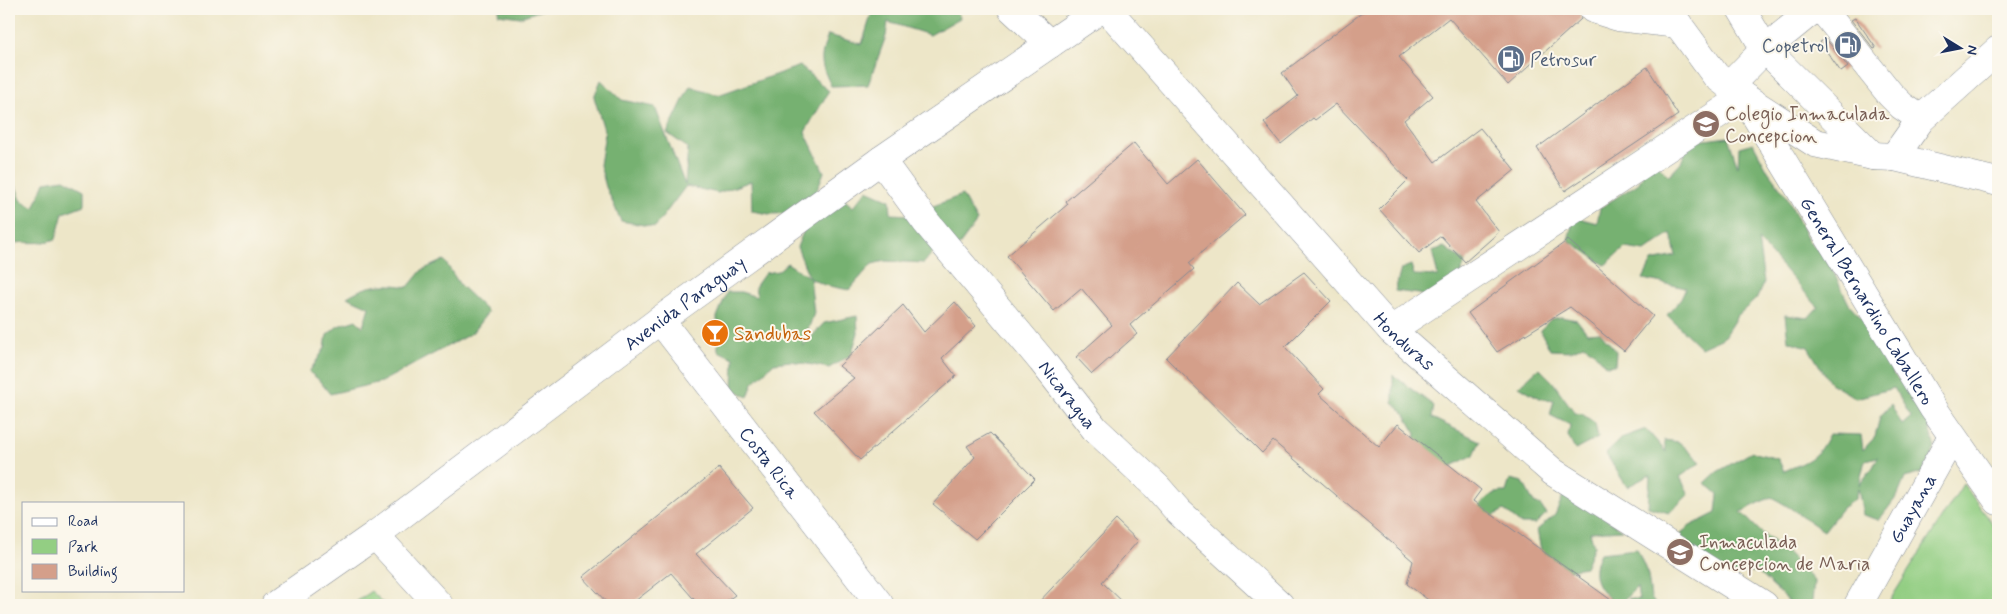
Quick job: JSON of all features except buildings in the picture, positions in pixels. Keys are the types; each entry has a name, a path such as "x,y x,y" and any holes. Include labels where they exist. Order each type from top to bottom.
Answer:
{"main road":[{"path":"1012,9 1050,44"},
{"name":"Avenida Paraguay","path":"275,605 375,535 660,320 881,160 1101,9"},
{"name":"Honduras","path":"1107,9 1391,330 1553,472 1764,605"},
{"path":"1592,9 1624,13 1677,14 1716,76 1736,92 1815,143 1998,182"},
{"path":"1741,9 1765,49 1883,156"},
{"path":"1391,330 1736,92 1765,49 1814,9"},
{"path":"1822,9 1890,94 1921,120"},
{"path":"1883,156 1998,50"},
{"name":"General Bernardino Caballero","path":"1736,92 1952,437 1998,501"},
{"name":"Nicaragua","path":"881,160 926,222 1042,361 1094,429 1157,487 1178,511 1280,605"},
{"name":"Costa Rica","path":"660,320 880,605"},
{"name":"Guayana","path":"1858,605 1952,437"},
{"path":"375,535 438,605"}],"green space":[{"path":"499,9 545,9 520,17 498,14"},
{"path":"873,9 957,9 960,18 930,35 888,22 886,36 868,85 831,86 822,61 828,35 862,44"},
{"path":"800,66 829,91 805,132 824,172 808,213 769,214 752,211 751,181 718,193 686,186 655,227 621,221 606,187 600,165 605,133 594,97 601,80 622,100 655,107 685,185 688,148 667,133 690,86 718,95"},
{"path":"1728,137 1738,167 1739,147 1753,143 1768,171 1787,197 1808,240 1828,261 1849,304 1874,332 1886,349 1893,374 1908,389 1928,425 1935,448 1922,473 1905,478 1898,495 1879,520 1863,515 1858,488 1855,499 1842,508 1824,531 1771,497 1741,512 1761,532 1790,555 1814,581 1812,602 1803,605 1793,605 1757,572 1733,573 1680,552 1681,533 1690,526 1716,513 1718,494 1705,483 1717,472 1752,452 1778,459 1784,471 1799,465 1816,454 1829,434 1861,435 1863,450 1875,437 1880,417 1891,404 1902,425 1911,417 1894,388 1856,398 1830,383 1808,347 1788,341 1785,315 1808,318 1818,307 1758,240 1764,282 1756,299 1737,316 1723,338 1701,348 1667,315 1681,299 1686,288 1643,279 1652,261 1676,256 1671,233 1645,251 1625,248 1605,265 1568,240 1574,217 1597,223 1600,208 1639,183 1651,158 1669,176 1681,163 1689,142","holes":["1878,457 1859,485 1865,460"]},
{"path":"9,167 21,200 34,208 45,182 64,179 84,190 84,205 63,213 56,239 43,242 9,244"},
{"path":"867,190 890,200 891,214 910,215 962,195 977,221 955,251 937,247 924,263 885,261 872,264 849,290 824,285 810,278 814,313 802,347 824,323 857,316 858,333 851,355 829,368 791,361 774,363 753,383 748,397 733,389 734,358 718,351 717,317 727,292 741,292 757,297 755,287 765,273 778,271 787,263 809,277 797,247 806,225 841,197 853,207"},
{"path":"1444,247 1465,262 1455,288 1435,301 1419,294 1395,291 1401,269 1411,265 1414,275 1438,276 1432,251"},
{"path":"444,260 460,285 488,312 472,333 381,382 330,394 318,379 309,372 325,348 327,335 338,326 356,320 363,327 369,307 347,297 369,287 391,285 408,287 422,270"},
{"path":"1561,317 1577,320 1587,333 1600,332 1616,351 1615,365 1606,366 1593,351 1584,345 1571,351 1550,350 1540,330 1551,319"},
{"path":"1539,368 1552,381 1575,413 1582,414 1595,423 1598,438 1575,450 1568,436 1570,425 1550,415 1554,400 1539,398 1519,386"},
{"path":"1393,375 1434,406 1432,418 1480,441 1474,455 1447,468 1413,450 1416,434 1405,415 1393,402"},
{"path":"1646,429 1666,452 1664,440 1679,442 1701,462 1680,477 1689,494 1669,513 1648,507 1650,475 1627,487 1606,454 1621,438"},
{"path":"1510,479 1523,482 1534,503 1541,506 1546,514 1536,524 1521,524 1504,510 1488,519 1474,512 1492,495 1506,492"},
{"path":"1963,484 1998,531 1998,605 1887,605"},
{"path":"1572,495 1622,530 1590,532 1594,546 1585,567 1569,570 1541,550 1537,530 1555,515 1563,496"},
{"path":"1637,549 1648,575 1651,598 1656,605 1630,605 1629,598 1639,600 1637,587 1618,605 1605,594 1597,582 1595,569 1597,561 1600,553"},
{"path":"371,591 386,605 352,605"}],"place":[{"name":"Copetrol","path":"1848,45"},
{"name":"Petrosur","path":"1511,59"},
{"name":"Colegio Inmaculada Concepcion","path":"1706,124"},
{"name":"Sandubas","path":"715,333"},
{"name":"Inmaculada Concepcion de Maria","path":"1680,552"}]}
